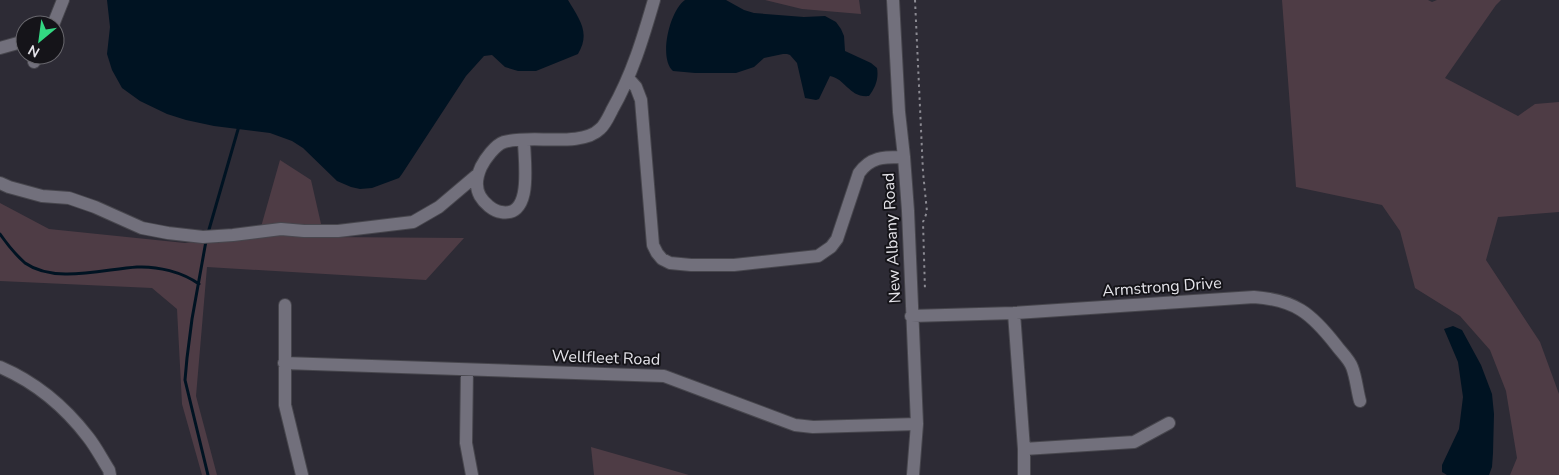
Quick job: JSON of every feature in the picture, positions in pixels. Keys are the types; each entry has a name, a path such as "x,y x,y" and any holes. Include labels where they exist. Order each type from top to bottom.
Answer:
{"street":[{"path":"57,15 64,0"},
{"path":"524,140 524,194 521,204 512,212 500,212 490,207 480,196 477,185 478,174 484,162 493,150 503,142 524,140 588,137 601,129 628,78 642,43 654,0"},
{"name":"New Albany Road","path":"892,0 899,112 904,157 917,424 913,475"},
{"path":"0,48 15,44"},
{"path":"628,78 636,87 641,100 653,245 656,253 670,263 691,266 734,265 818,256 831,247 837,239 859,173 865,164 875,159 904,157"},
{"path":"0,183 42,196 69,198 95,207 142,228 203,237 281,229 338,231 413,222 439,207 478,174"},
{"name":"Armstrong Drive","path":"911,316 1014,313 1244,298 1273,299 1291,304 1308,314 1323,329 1352,365 1360,400"},
{"path":"285,305 285,405 302,475"},
{"path":"1014,313 1024,449 1024,475"},
{"name":"Wellfleet Road","path":"284,363 664,376 795,425 813,427 917,424"},
{"path":"0,368 18,375 49,395 88,437 110,475"},
{"path":"468,370 466,443 472,475"},
{"path":"1024,449 1134,442 1170,423"}],"path":[{"path":"915,0 923,172 927,212 923,222 925,291"}],"shaded area":[{"path":"765,0 859,0 861,14 802,9"},
{"path":"1282,0 1428,0 1432,2 1437,0 1501,0 1445,78 1518,116 1535,104 1559,102 1559,212 1498,217 1486,260 1540,342 1559,394 1559,475 1510,475 1517,458 1506,391 1490,350 1460,316 1415,288 1400,231 1382,205 1296,187"},
{"path":"280,160 311,180 324,237 464,238 426,280 207,267 196,396 217,475 202,475 182,404 177,309 152,288 0,281 0,203 49,229 185,243 259,234"},
{"path":"591,447 689,475 594,475"}],"water":[{"path":"107,0 568,0 582,26 583,39 578,54 536,71 518,71 505,67 492,55 484,56 466,76 399,178 372,188 360,189 337,181 303,148 292,141 270,133 214,126 186,120 167,114 140,101 122,88 112,70 107,54 110,27"},
{"path":"685,0 726,0 754,13 804,17 825,16 836,22 841,29 844,36 845,51 871,63 877,68 875,87 869,96 862,96 830,76 819,99 805,98 797,63 787,54 764,58 754,67 736,73 673,71 666,56 666,45 675,13"},
{"path":"1453,326 1462,330 1481,365 1492,394 1494,414 1493,453 1492,467 1489,475 1447,475 1442,472 1442,465 1459,429 1463,397 1458,362 1444,329"}],"waterway":[{"path":"208,233 239,126"},
{"path":"0,234 25,263 51,273 80,274 137,267 153,268 177,273 199,284"},
{"path":"206,241 192,319 185,380 208,475"}]}
